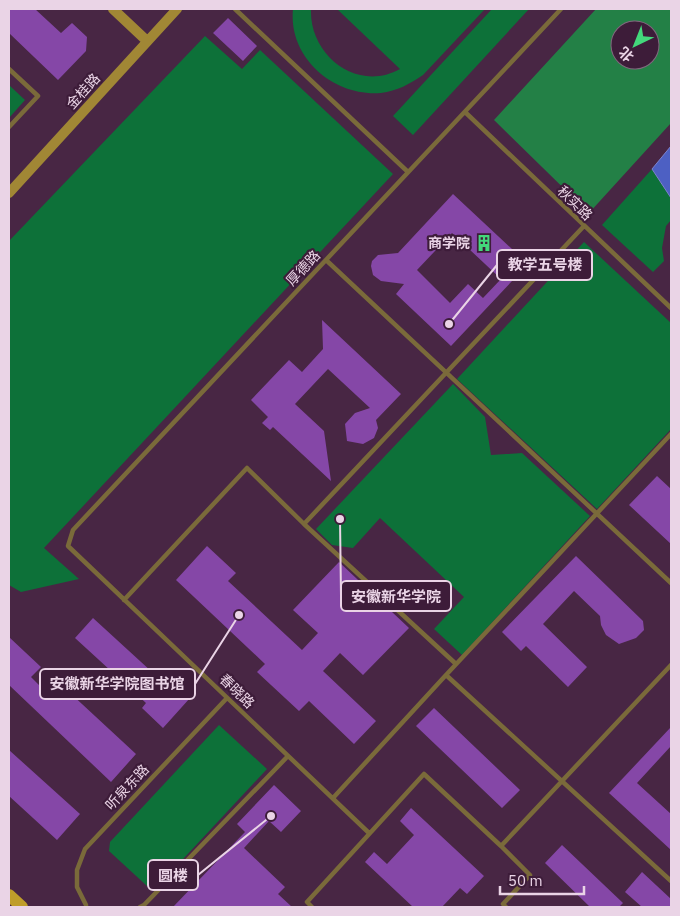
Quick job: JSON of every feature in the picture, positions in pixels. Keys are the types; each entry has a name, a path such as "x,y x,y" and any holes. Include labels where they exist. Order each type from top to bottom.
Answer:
{"main road":[{"path":"9,895 22,907"}],"street":[{"path":"113,9 147,41"},
{"name":"金桂路","path":"9,192 177,9"}],"lane":[{"path":"235,9 408,172"},
{"name":"厚德路","path":"68,546 73,530 562,9"},
{"path":"9,69 38,96 9,127"},
{"name":"秋实路","path":"464,112 671,308"},
{"path":"304,524 584,226"},
{"path":"326,260 671,583"},
{"path":"333,798 671,434"},
{"path":"124,600 247,468 304,524 456,664"},
{"name":"春晓路","path":"68,546 369,832"},
{"path":"500,846 563,782 671,665"},
{"path":"667,670 671,674"},
{"path":"446,675 671,881"},
{"name":"听泉东路","path":"87,907 77,887 77,870 85,849 227,698"},
{"path":"140,907 288,756"},
{"path":"312,907 307,902 424,774 530,875 503,906"}],"green space":[{"path":"293,9 311,9 312,26 318,41 327,55 352,73 368,76 384,75 400,69 337,9 485,9 423,75 392,91 364,93 331,81 306,58 298,43 293,27"},
{"path":"492,9 529,9 413,135 393,116"},
{"path":"596,9 671,9 671,123 589,213 494,120"},
{"path":"205,36 242,69 260,50 393,174 44,548 79,579 21,592 9,585 9,241"},
{"path":"9,85 25,100 9,118"},
{"path":"652,169 671,198 671,220 666,226 662,248 664,261 653,272 602,225"},
{"path":"584,242 671,323 671,429 597,509 457,379"},
{"path":"453,384 485,417 491,455 522,453 590,516 462,655 434,629 464,597 380,518 353,548 332,545 316,529"},
{"path":"219,725 267,769 157,887 147,886 109,851 110,842"}],"water":[{"path":"671,146 671,198 652,169"}],"building":[{"path":"9,9 35,9 61,33 72,23 87,37 86,51 58,80 9,33"},
{"path":"228,18 257,46 243,61 213,33"},
{"path":"453,194 528,264 451,346 396,294 404,284 381,281 373,275 372,261 378,255 398,253","holes":["452,233 501,279 483,298 468,284 450,303 417,270"]},
{"path":"322,320 401,394 376,420 378,428 374,438 363,444 347,441 345,424 355,413 370,408 328,369 295,404 324,431 331,481 273,427 270,430 262,423 268,417 251,400 289,360 302,372 323,349"},
{"path":"657,476 671,489 671,544 629,505"},
{"path":"207,546 236,573 228,581 302,650 318,633 293,610 339,562 409,628 363,675 340,653 323,671 376,721 354,744 309,701 299,711 257,672 265,664 176,580"},
{"path":"576,556 643,621 644,630 636,638 619,644 606,635 601,625 600,616 574,591 543,624 587,667 568,687 526,646 521,651 502,632"},
{"path":"93,618 164,683 168,678 190,698 163,728 142,708 146,703 75,638"},
{"path":"9,637 41,667 31,677 44,690 55,679 136,754 111,782 9,685"},
{"path":"434,708 520,790 502,808 416,726"},
{"path":"671,727 671,746 637,783 671,814 671,850 609,793"},
{"path":"9,750 80,814 57,840 9,796"},
{"path":"274,785 301,811 281,832 269,821 244,848 285,887 278,894 292,907 173,907 245,832 237,824"},
{"path":"411,808 484,876 467,894 460,888 442,907 413,907 365,862 374,852 387,864 414,835 400,821"},
{"path":"562,845 623,903 619,907 590,907 545,863"},
{"path":"642,872 671,899 671,907 642,907 625,892"}],"place":[{"name":"商学院","path":"484,243"},
{"name":"教学五号楼","path":"449,324"},
{"name":"安徽新华学院","path":"340,519"},
{"name":"安徽新华学院图书馆","path":"239,615"},
{"name":"圆楼","path":"271,816"}]}
